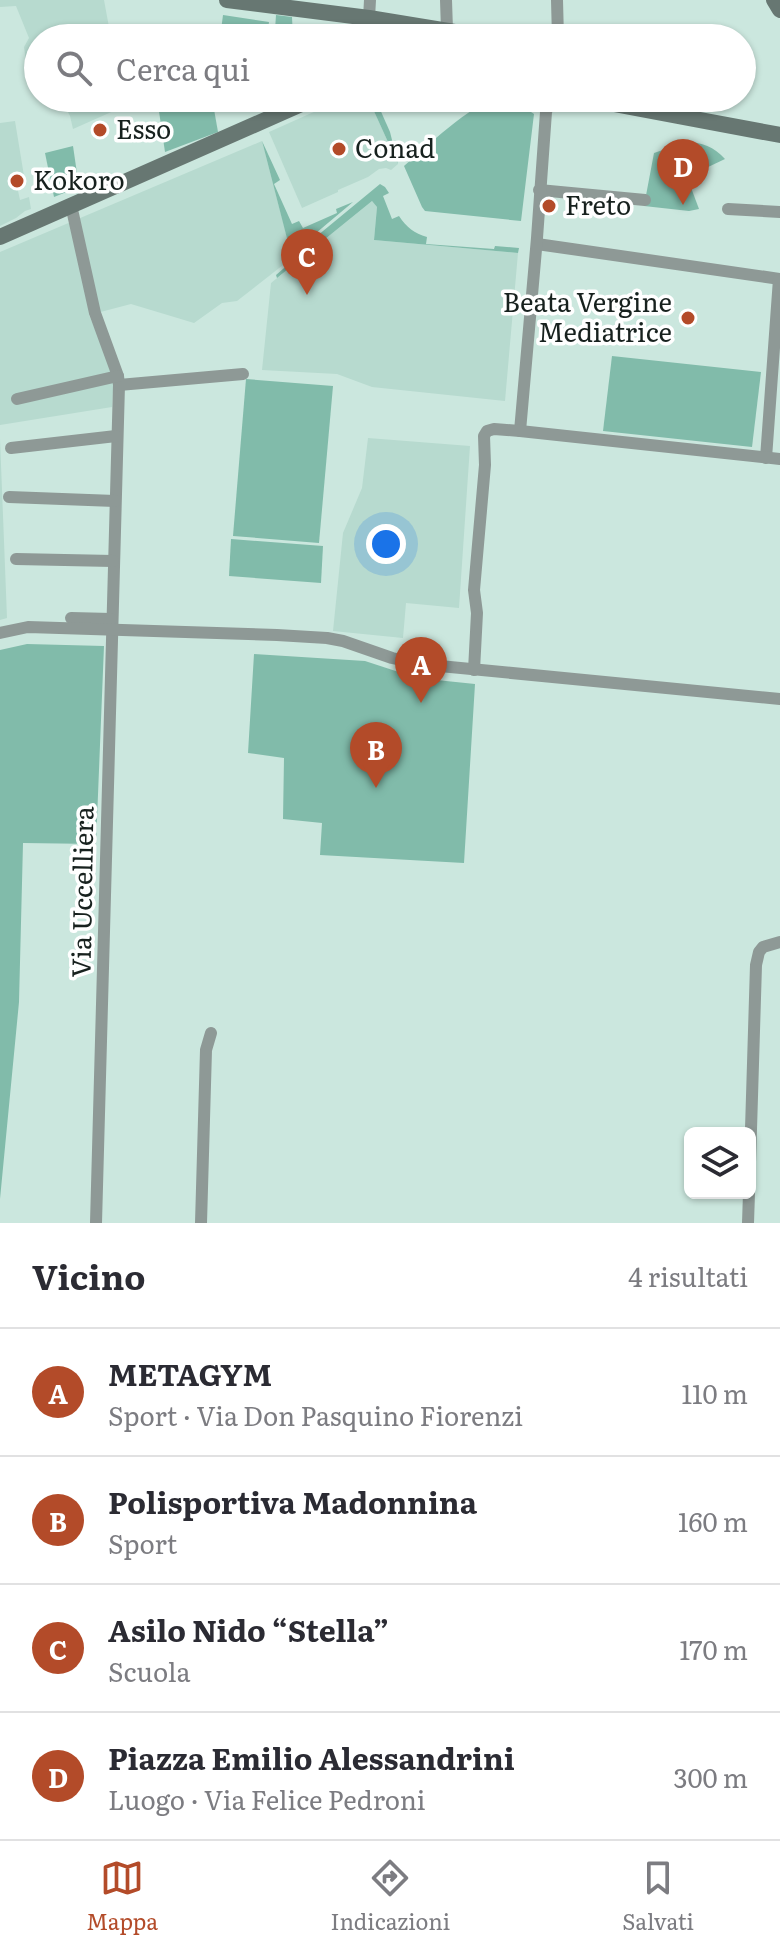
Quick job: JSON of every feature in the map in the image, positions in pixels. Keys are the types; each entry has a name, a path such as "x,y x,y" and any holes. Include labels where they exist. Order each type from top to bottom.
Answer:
{"main road":[{"path":"227,0 408,24"},
{"path":"774,0 780,10"},
{"path":"0,237 283,112"},
{"path":"657,112 780,135"}],"street":[{"path":"369,18 370,0"},
{"path":"446,0 447,24"},
{"path":"557,0 558,24"},
{"path":"520,431 546,112"},
{"path":"539,190 645,200"},
{"name":"Via Uccelliera","path":"71,205 95,313 118,380 96,1223"},
{"path":"728,209 780,212"},
{"path":"474,670 477,613 474,590 485,465 484,436 487,431 520,431 773,458 779,279 537,244"},
{"path":"17,399 118,380 243,374"},
{"path":"11,448 116,436"},
{"path":"9,497 115,501"},
{"path":"16,559 113,561"},
{"path":"71,618 111,624 327,638 419,664 780,699"},
{"path":"0,633 28,627 111,624"},
{"path":"751,1127 756,965 763,947 780,942"},
{"path":"201,1223 206,1050 211,1033"},
{"path":"748,1223 749,1199"}],"shaded area":[{"path":"0,0 104,0 108,24 24,26 16,6 0,7"},
{"path":"223,15 269,22 269,24 222,24"},
{"path":"276,15 292,17 292,24 275,24"},
{"path":"68,112 111,112 73,129"},
{"path":"159,112 214,112 218,132 165,152"},
{"name":"Conad","path":"314,112 374,112 398,164 391,170 379,169 302,208 269,132"},
{"path":"374,112 381,112 398,164"},
{"path":"470,112 534,114 521,221 425,211 422,207 404,166"},
{"path":"15,121 25,182 17,186 20,200 29,197 31,209 0,226 0,123"},
{"path":"262,141 291,253 294,251 292,258 237,301 222,303 194,323 131,304 89,315 114,374 112,407 0,425 0,252"},
{"path":"262,141 280,180 274,184 292,224 299,221 303,228 353,202 291,254"},
{"path":"686,142 707,146 725,159 706,168 700,167 694,160 684,169 699,209 689,211 644,206 654,153"},
{"path":"73,146 79,187 54,197 45,153"},
{"path":"380,184 389,193 383,196 392,219 399,216 411,230 427,237 426,244 519,248 518,253 374,240 377,207 372,201 277,278 276,275 298,256 300,250"},
{"path":"372,201 377,207 374,240 518,253 505,401 372,387 337,374 262,370 271,283"},
{"path":"612,356 761,372 752,447 603,431"},
{"path":"246,379 333,386 319,543 233,536"},
{"path":"368,438 470,446 459,608 406,603 403,638 333,631 343,533 362,488"},
{"path":"0,439 7,618 0,620"},
{"path":"231,539 323,546 321,583 229,576"},
{"path":"27,644 104,646 96,844 23,843 19,1002 0,1199 0,650"},
{"path":"254,654 365,661 417,678 475,684 464,863 320,855 322,823 283,819 284,758 248,753"}],"place":[{"name":"Esso","path":"100,130"},
{"name":"Conad","path":"339,149"},
{"name":"Kokoro","path":"17,181"},
{"name":"Piazza Emilio Alessandrini","path":"683,205"},
{"name":"Freto","path":"549,206"},
{"name":"Asilo Nido “Stella”","path":"307,295"},
{"name":"Beata Vergine Mediatrice","path":"688,318"},
{"name":"METAGYM","path":"421,703"},
{"name":"Polisportiva Madonnina","path":"376,788"}]}
